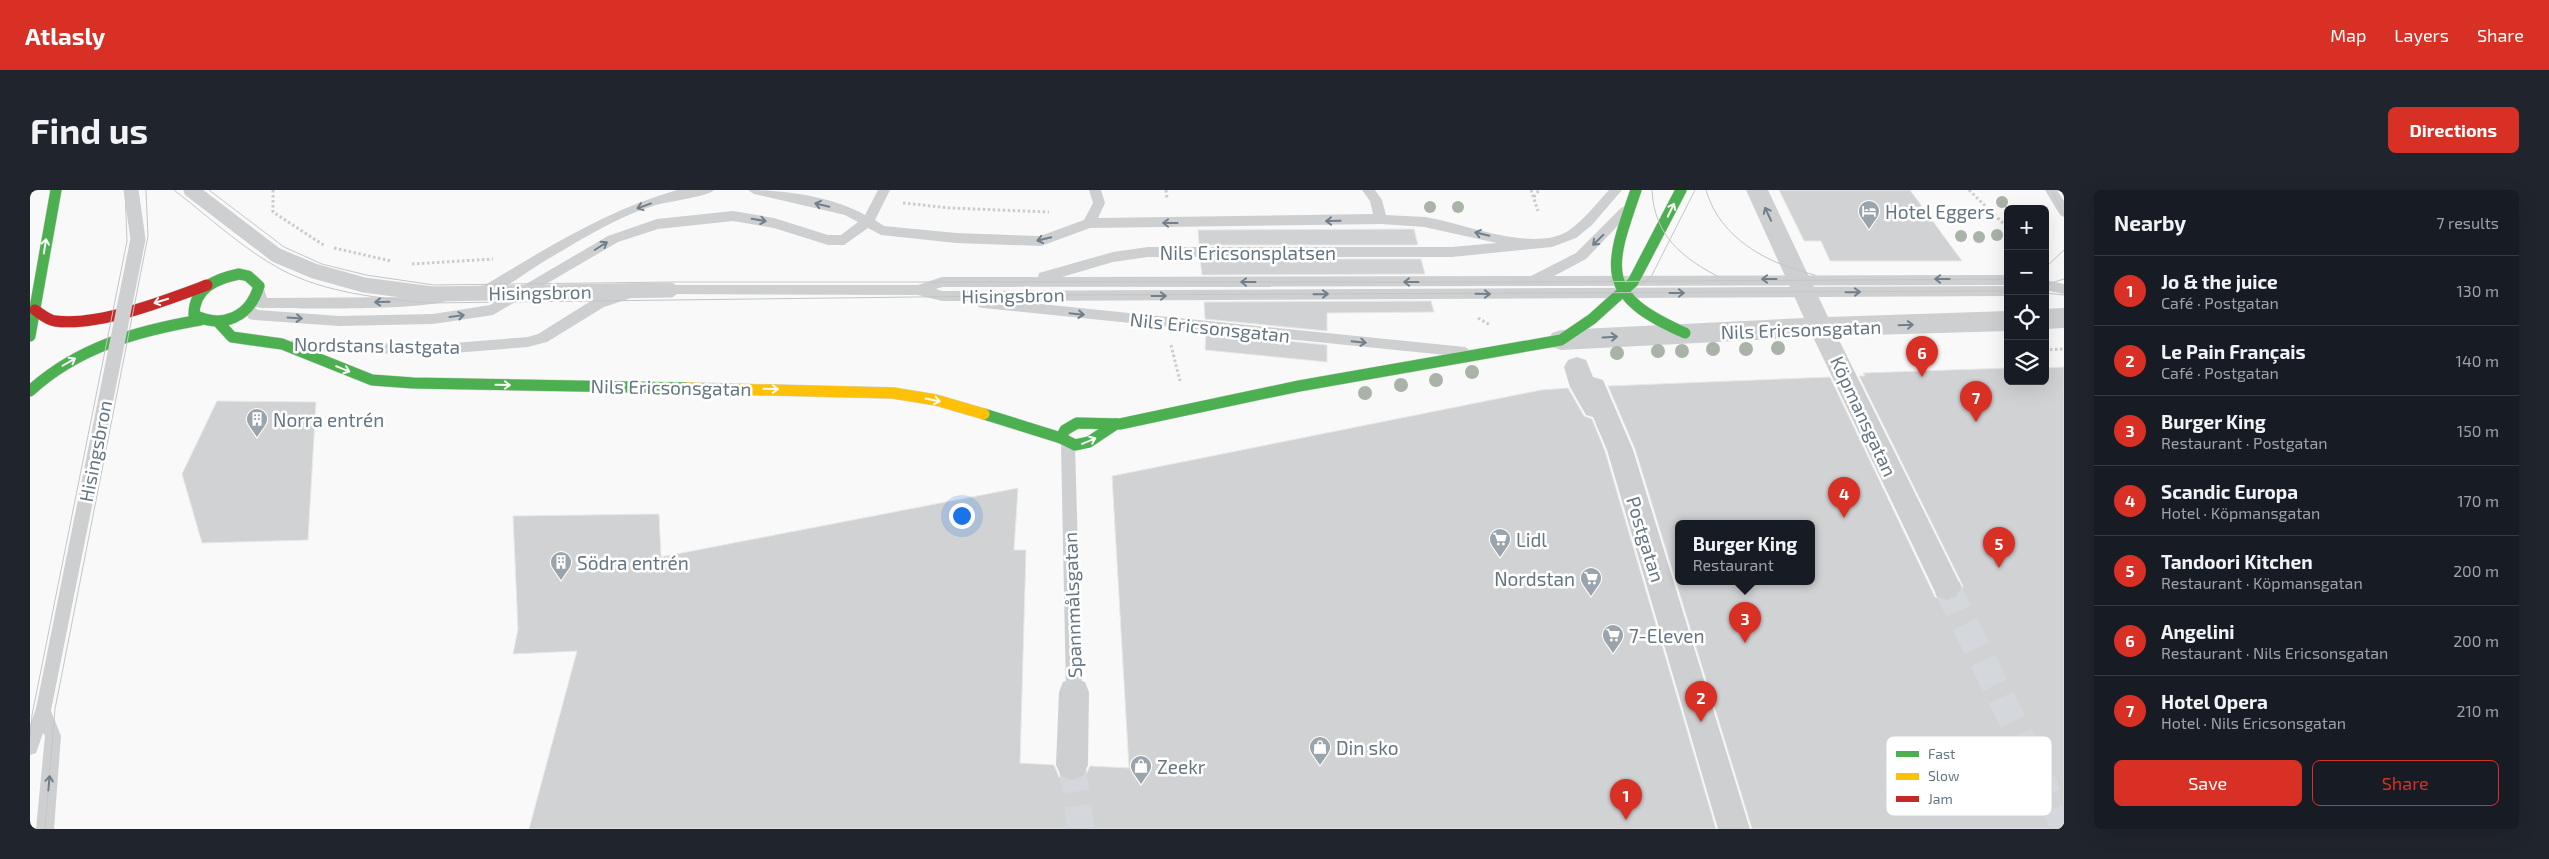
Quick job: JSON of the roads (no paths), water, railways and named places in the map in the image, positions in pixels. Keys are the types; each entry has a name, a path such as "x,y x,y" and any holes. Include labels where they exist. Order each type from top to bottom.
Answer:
{"main road":[{"path":"30,336 56,190"},
{"path":"1620,288 1617,259 1636,190"},
{"path":"1633,282 1680,190"},
{"path":"30,391 67,363 119,338 160,325 200,320 219,323 241,316 250,309 259,293 259,286 248,276 228,275 162,302 85,319 53,321 35,310"},
{"path":"200,320 194,315 192,308 194,300 207,284"},
{"name":"Nils Ericsonsgatan","path":"1064,441 1064,429 1071,424 1088,421 1116,424 1187,408 1336,382 1478,353 1561,340 1592,319 1620,288 1649,317 1685,333"},
{"name":"Nils Ericsonsgatan","path":"219,323 232,337 282,344 372,380 413,384 828,390 893,393 936,400 1076,446 1093,441 1116,424"}],"street":[{"name":"Köpmansgatan","path":"1757,190 1942,580"},
{"path":"2049,319 2064,318"},
{"name":"Nils Ericsonsgatan","path":"1561,340 1685,333 2004,321"},
{"name":"Postgatan","path":"1620,450 1583,387 1599,383 1620,450 1734,829"},
{"name":"Spannmålsgatan","path":"1072,765 1074,692"}],"lane":[{"name":"Hisingsbron","path":"30,747 43,712 138,239 131,190"},
{"name":"Hisingsbron","path":"191,190 276,255 314,271 364,285 433,294 670,290 918,290 942,296 1620,288"},
{"path":"259,293 261,303 419,302 488,290 612,218 684,192 708,190"},
{"path":"754,190 848,211 881,230 956,238 1041,241 1090,223 1381,219 1424,222 1530,244 1552,242 1571,235 1587,222 1616,190"},
{"path":"1368,190 1376,200 1381,219"},
{"path":"2051,190 2064,212"},
{"path":"250,309 254,315 339,321 433,319 485,312 493,310 613,239 657,224 733,216 774,223 828,240 844,240 868,221 881,195"},
{"path":"1090,223 1097,196"},
{"path":"1530,282 1581,256 1597,242 1631,204"},
{"name":"Nils Ericsonsplatsen","path":"1032,281 1106,259 1148,252 1467,251 1530,244"},
{"path":"1620,288 1633,282 1801,286 1991,279 2004,286"},
{"name":"Hisingsbron","path":"918,290 942,282 1032,281 1530,282 1620,288"},
{"path":"1620,288 1801,286 2004,287"},
{"path":"2049,286 2064,289"},
{"name":"Nordstans lastgata","path":"282,344 429,350 528,342 542,338 598,303 634,291 670,290"},
{"path":"2049,293 2064,295"},
{"name":"Nils Ericsonsgatan","path":"942,296 1010,307 1478,353"},
{"name":"Nils Ericsonsgatan","path":"250,309 241,330 282,344"},
{"name":"Spannmålsgatan","path":"1064,441 1074,692"},
{"path":"43,712 53,736 45,829"}],"tunnel":[{"path":"1947,587 2020,736"},
{"path":"1072,765 1081,829"},
{"path":"2052,802 2064,827"}],"tram line":[{"path":"30,738 32,715 127,241 125,190"},
{"path":"45,829 55,709 148,236 146,190"},
{"path":"174,190 226,232 268,262 299,278 353,293 428,303 1079,295 2004,291"},
{"path":"209,190 284,247 322,264 366,275 434,285 672,282 1646,281"},
{"path":"1652,190 1658,220 1670,240"},
{"path":"1670,240 1695,190"},
{"path":"1706,190 1722,222 1734,236 1748,247 1780,264 1815,275"},
{"path":"2052,191 2064,216"},
{"path":"1646,281 1652,275 1670,240"},
{"path":"1670,240 1694,262 1721,278"},
{"path":"2049,264 2064,250"},
{"path":"1646,281 2004,279"},
{"path":"2049,284 2064,279"},
{"path":"2049,293 2064,295"}],"place":[{"name":"Hotel Eggers","path":"1869,230"},
{"name":"Angelini","path":"1922,377"},
{"name":"Hotel Opera","path":"1976,422"},
{"name":"Norra entrén","path":"257,438"},
{"name":"Scandic Europa","path":"1844,518"},
{"name":"Lidl","path":"1500,558"},
{"name":"Tandoori Kitchen","path":"1999,568"},
{"name":"Södra entrén","path":"561,581"},
{"name":"Nordstan","path":"1591,597"},
{"name":"Burger King","path":"1745,643"},
{"name":"7-Eleven","path":"1613,654"},
{"name":"Le Pain Français","path":"1701,722"},
{"name":"Din sko","path":"1320,766"},
{"name":"Zeekr","path":"1141,785"},
{"name":"Jo & the juice","path":"1626,820"}]}
